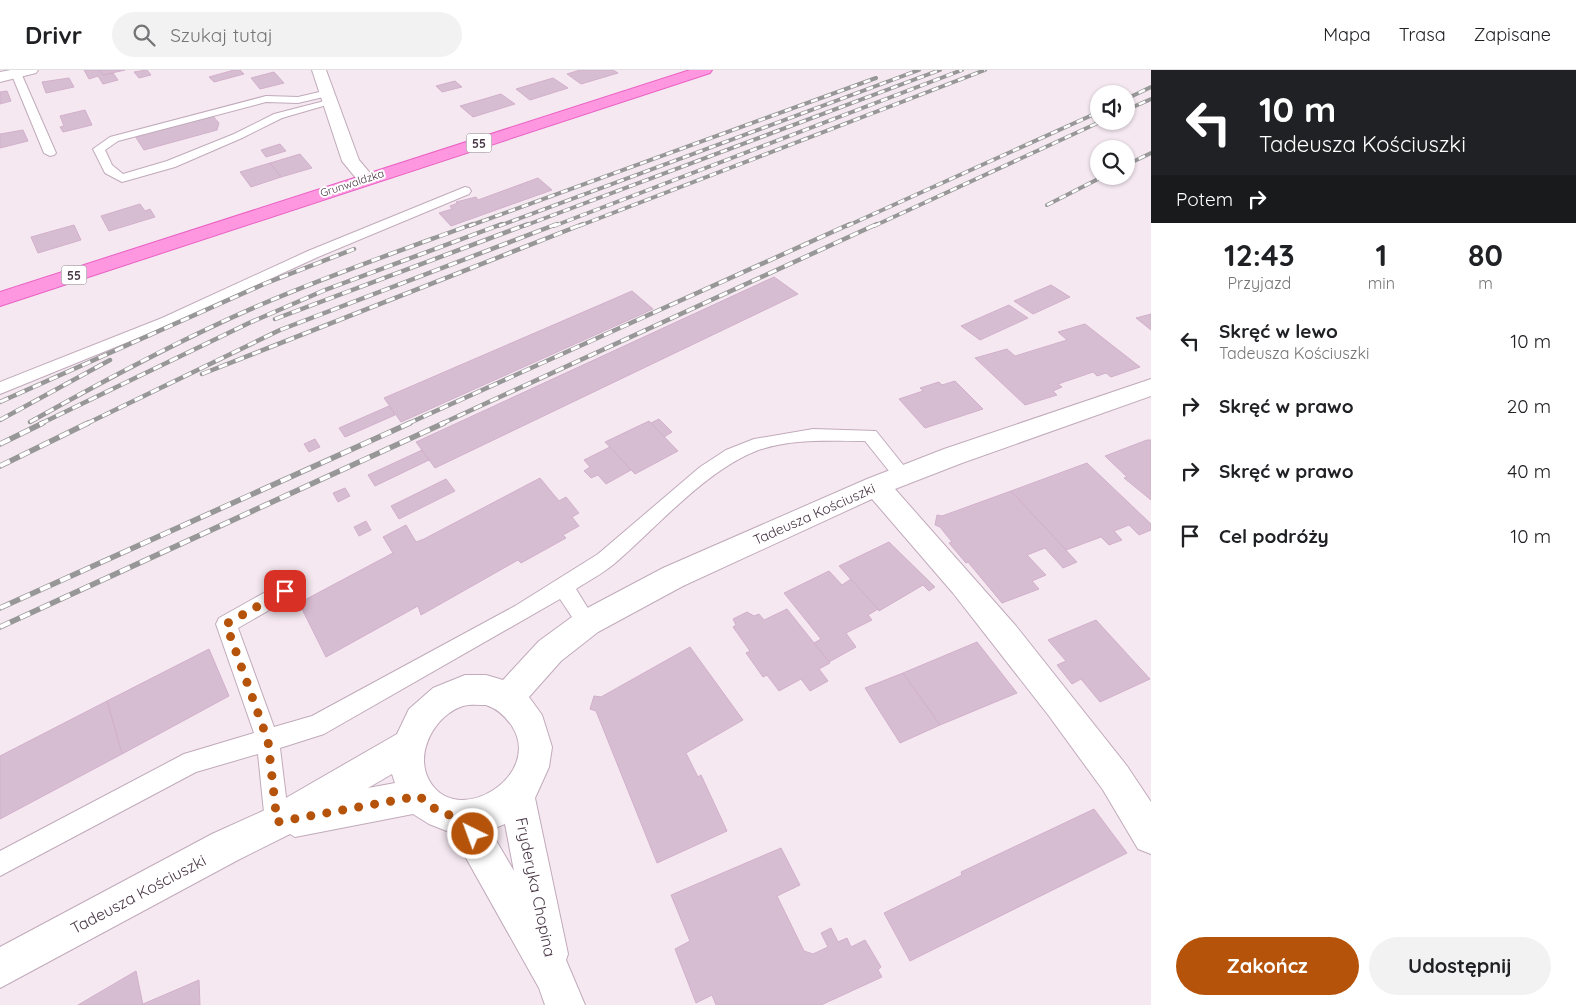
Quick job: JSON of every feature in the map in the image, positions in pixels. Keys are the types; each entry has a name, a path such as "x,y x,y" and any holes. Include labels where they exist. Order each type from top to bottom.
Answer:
{"main road":[{"name":"Grunwaldzka","path":"0,299 705,70"}],"street":[{"path":"319,70 351,161 366,179"},
{"path":"0,77 23,72"},
{"name":"Tadeusza Kościuszki","path":"508,698 550,651 587,623 673,577 890,481 953,456 1151,387"},
{"path":"890,481 906,518 1020,654 1078,728 1140,816 1151,836"},
{"path":"486,690 508,698 527,717 535,742 532,770 517,796 492,813 464,819 439,812 419,796 408,773 408,746 418,721 437,702 461,691 486,690"},
{"name":"Tadeusza Kościuszki","path":"0,968 224,847 277,822 408,746"},
{"name":"Tadeusza Kościuszki","path":"277,822 419,796"},
{"name":"Fryderyka Chopina","path":"517,796 560,991"},
{"name":"Fryderyka Chopina","path":"464,819 560,991"}],"lane":[{"path":"23,72 50,153"},
{"path":"330,98 278,116 238,136 171,164 122,178 114,176 104,163 99,149 114,139 266,99 330,98"},
{"path":"0,388 166,321 312,254 465,191"},
{"path":"0,864 192,762 316,726 564,588 605,560 706,472 732,455 754,445 813,435 870,435 890,481"},
{"path":"564,588 587,623"},
{"path":"277,822 268,741 226,624 285,591"}],"building":[{"path":"84,70 100,70 103,75 113,73 118,80 103,84 98,76 89,79"},
{"path":"100,70 125,70 103,75"},
{"path":"147,70 151,75 139,78 134,72"},
{"path":"240,70 244,74 214,82 209,77"},
{"path":"580,70 613,70 618,73 581,84 567,74"},
{"path":"274,72 284,83 260,89 251,78"},
{"path":"69,78 74,87 46,93 42,82"},
{"path":"553,78 568,88 530,100 516,89"},
{"path":"455,81 462,87 442,92 436,86"},
{"path":"7,91 11,101 0,104 0,92"},
{"path":"501,94 515,104 473,117 460,106"},
{"path":"85,110 92,125 63,132 60,127 64,126 60,116"},
{"path":"212,115 219,123 217,130 144,150 135,136"},
{"path":"23,130 28,141 0,148 0,134"},
{"path":"280,144 286,151 266,157 261,150"},
{"path":"300,154 312,168 281,177 270,163"},
{"path":"270,163 281,177 251,187 240,172"},
{"path":"538,178 552,190 451,226 439,213 452,209 450,206 458,203 456,202 476,197 478,200"},
{"path":"140,204 145,211 150,209 155,217 109,231 101,216"},
{"path":"74,225 81,240 38,253 31,237"},
{"path":"774,277 798,294 435,468 416,442"},
{"path":"1051,285 1070,297 1033,314 1014,301"},
{"path":"632,291 653,309 401,422 384,398"},
{"path":"1009,305 1028,318 980,340 961,326"},
{"path":"1151,314 1151,330 1136,318"},
{"path":"1085,324 1140,367 1111,377 1106,373 1097,376 1093,372 1058,384 1062,387 1053,391 1057,395 1025,405 975,358 1007,349 1015,356 1067,340 1058,332"},
{"path":"955,381 983,409 925,428 899,399 923,391 920,388 939,382 942,385"},
{"path":"389,406 395,415 345,437 339,428"},
{"path":"659,419 672,432 664,437 651,423"},
{"path":"649,421 678,451 635,474 605,442"},
{"path":"315,439 320,447 309,452 304,444"},
{"path":"1151,440 1151,500 1124,478 1127,477 1105,456"},
{"path":"610,447 631,470 606,484 598,475 591,478 584,471 590,467 584,460"},
{"path":"422,450 429,460 375,486 368,475"},
{"path":"1087,463 1151,524 1151,530 1139,535 1129,525 1114,531 1122,540 1109,545 1101,537 1066,550 1011,491"},
{"path":"540,478 559,501 566,497 579,513 572,517 579,526 563,535 566,538 521,563 518,560 421,615 418,606 326,657 299,603 393,553 383,537 406,525 416,542"},
{"path":"446,479 455,491 399,519 391,506"},
{"path":"345,488 350,496 338,502 333,493"},
{"path":"1011,491 1077,562 1063,568 1045,548 1027,555 1046,575 1032,581 1039,589 1002,603 968,562 966,563 949,543 952,542 940,527 935,525 937,515 942,516"},
{"path":"366,521 371,530 359,536 354,527"},
{"path":"889,542 935,587 929,591 923,585 879,611 839,566"},
{"path":"829,571 842,585 851,579 878,609 868,615 872,620 846,633 856,647 829,662 814,643 821,639 784,593"},
{"path":"787,609 830,663 819,669 828,681 810,691 801,679 779,691 767,675 763,677 746,653 750,651 733,627 736,625 733,619 747,612 754,616 759,614 764,620"},
{"path":"1096,620 1150,679 1100,702 1081,679 1072,684 1057,665 1066,661 1048,640"},
{"path":"977,642 1017,693 940,725 903,673"},
{"path":"690,647 743,720 686,753 698,777 701,775 727,831 657,863 596,711 590,709 594,696 601,697"},
{"path":"209,649 229,696 122,754 107,701"},
{"path":"903,673 940,725 900,743 865,688"},
{"path":"107,701 122,754 0,819 0,756"},
{"path":"1094,809 1127,853 910,961 884,913 962,875 961,872"},
{"path":"781,848 800,885 777,896 804,951 813,954 828,947 821,933 831,928 838,942 847,938 851,947 865,940 881,967 878,970 882,977 821,1005 716,1005 712,995 696,1003 675,949 690,941 671,895"},
{"path":"136,971 143,1005 78,1005"},
{"path":"199,980 200,1005 143,1005 143,1004"}],"railway":[{"path":"499,226 919,70"},
{"path":"524,226 940,70"},
{"path":"554,226 962,70"},
{"path":"579,226 985,70"},
{"path":"469,226 876,78"},
{"path":"1135,95 1151,87"},
{"path":"1135,106 1151,99"},
{"path":"847,226 1090,116"},
{"path":"874,226 1090,127"},
{"path":"1135,161 1151,153"},
{"path":"1047,205 1090,183"},
{"path":"30,422 144,360 260,305 313,283 473,224"},
{"path":"40,424 249,323 325,290 502,224"},
{"path":"275,319 528,224"},
{"path":"86,424 280,330 557,224"},
{"path":"202,374 583,224"},
{"path":"407,424 850,224"},
{"path":"441,424 877,224"},
{"path":"0,402 264,284 354,249"},
{"path":"0,420 110,360"},
{"path":"0,444 43,423"},
{"path":"0,466 88,423"},
{"path":"0,608 410,423"},
{"path":"0,627 444,423"}],"route":[{"path":"285,591 226,624 268,741 277,822 419,796 439,812 464,819 473,834"}]}
